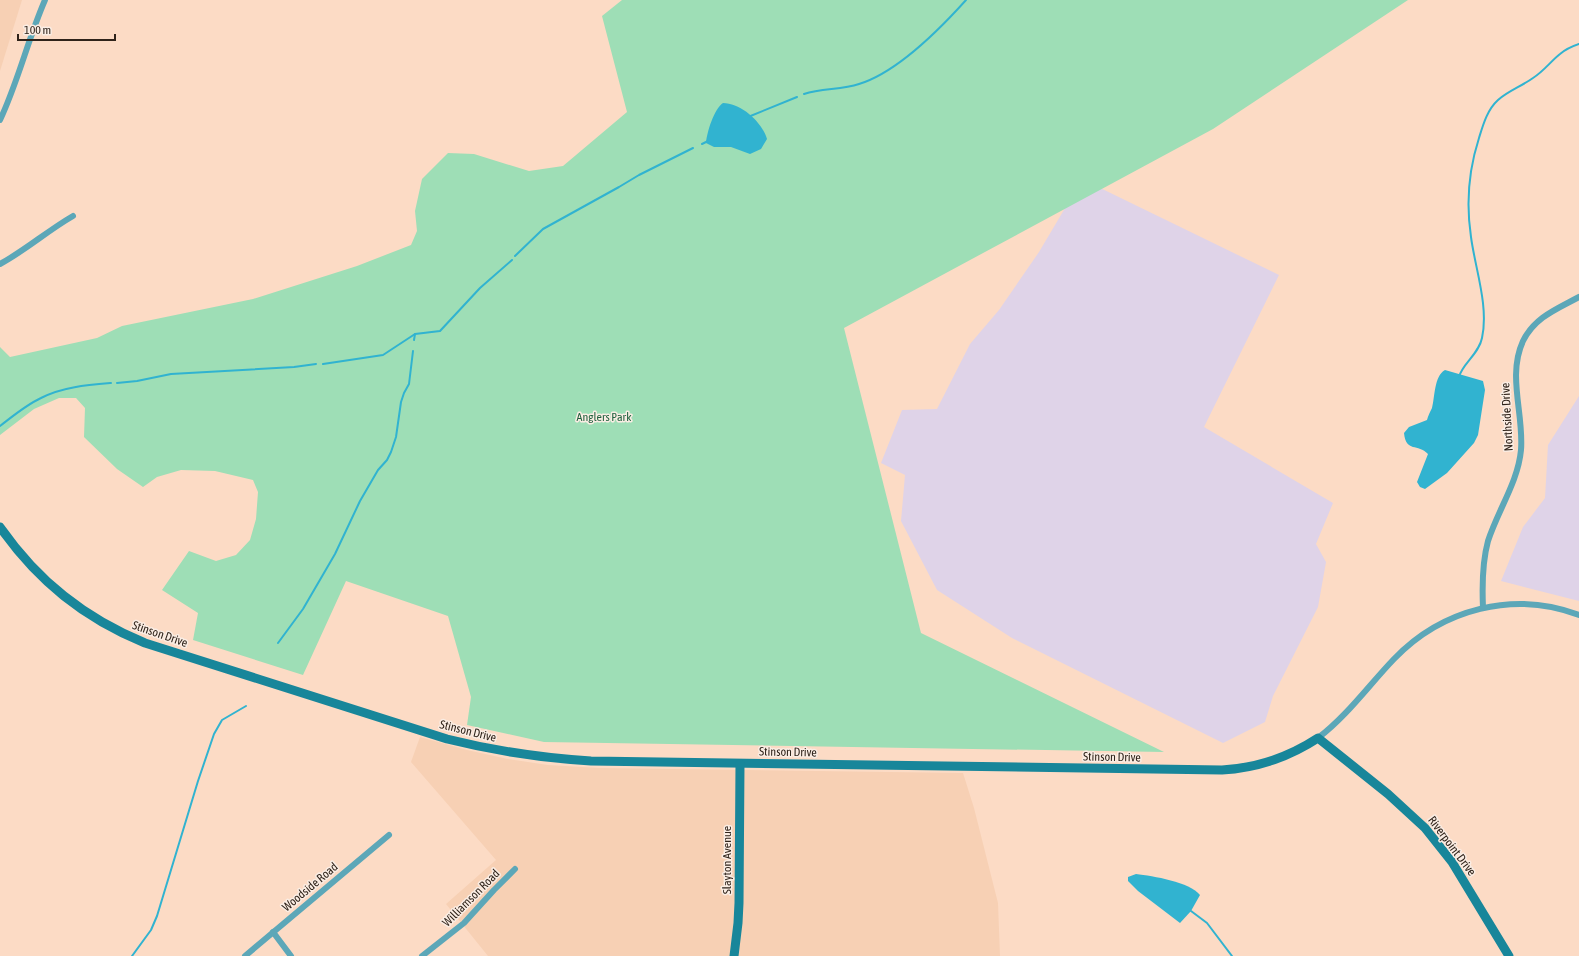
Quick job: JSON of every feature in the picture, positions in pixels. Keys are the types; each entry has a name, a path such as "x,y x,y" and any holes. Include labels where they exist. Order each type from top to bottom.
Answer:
{"street":[{"path":"0,120 33,28 45,0"},
{"path":"0,264 21,251 55,226 73,216"},
{"name":"Northside Drive","path":"1483,608 1483,568 1488,542 1516,474 1521,449 1521,427 1516,385 1520,349 1528,334 1540,319 1579,297"},
{"name":"Stinson Drive","path":"0,527 30,566 63,596 101,622 145,643 447,739 501,752 554,759 740,764 1222,770 1249,767 1280,758 1294,752 1318,738 1350,708 1395,658 1413,642 1437,626 1456,616 1483,608 1508,604 1525,604 1557,608 1579,615"},
{"name":"Riverpoint Drive","path":"1318,738 1388,794 1425,828 1452,862 1509,956"},
{"name":"Slayton Avenue","path":"734,956 739,903 740,764"},
{"name":"Woodside Road","path":"245,956 389,836"},
{"name":"Williamson Road","path":"422,956 464,923 515,869"},
{"path":"273,932 291,956"}],"shaded area":[{"path":"0,0 22,0 0,71"},
{"path":"1090,183 1279,275 1204,427 1333,503 1316,544 1326,562 1318,607 1273,696 1265,722 1223,743 1012,638 937,590 901,521 905,475 881,463 902,410 937,409 970,344 999,310 1039,252 1071,198"},
{"path":"1579,396 1579,601 1501,581 1523,527 1545,498 1548,445"},
{"path":"420,737 467,750 508,759 548,765 600,768 963,773 974,808 998,903 1000,956 488,956 446,904 496,860 411,762"}],"green space":[{"name":"Anglers Park","path":"622,0 1408,0 1213,129 844,328 921,633 1164,752 544,742 467,725 471,697 448,616 346,581 303,675 193,640 198,613 162,590 189,551 216,561 236,555 250,540 256,519 258,492 253,480 215,471 181,470 157,477 143,487 117,469 84,437 85,408 76,398 59,398 34,409 0,435 0,347 10,357 97,338 122,326 253,299 357,266 411,245 417,231 415,211 422,179 448,153 474,154 529,171 563,166 627,112 602,16"}],"water":[{"path":"723,103 737,106 744,110 761,126 767,139 761,149 750,154 731,147 714,147 706,143 709,127 714,115"},
{"path":"1445,370 1483,381 1485,390 1478,435 1474,443 1447,473 1425,489 1420,487 1417,482 1428,454 1420,449 1410,446 1405,439 1404,433 1409,427 1427,420 1432,408 1437,382 1441,373"},
{"path":"1136,874 1180,883 1195,890 1200,895 1191,911 1180,923 1138,891 1128,881 1128,877"}],"waterway":[{"path":"804,94 859,84 888,70 931,37 966,0"},
{"path":"1459,377 1463,368 1478,349 1484,326 1483,300 1469,225 1469,187 1473,162 1484,123 1491,108 1498,100 1529,81 1562,52 1579,44"},
{"path":"748,117 797,97"},
{"path":"702,144 708,141"},
{"path":"515,256 543,229 639,175 693,148"},
{"path":"323,364 383,355 415,334 440,331 480,288 512,260"},
{"path":"414,340 415,334"},
{"path":"278,643 303,609 335,554 360,501 378,470 387,460 391,452 396,437 401,402 409,384 413,351"},
{"path":"117,383 137,381 171,374 294,367 316,364"},
{"path":"0,426 25,407 49,394 75,387 111,383"},
{"path":"132,956 151,930 157,916 198,781 214,734 222,720 246,706"},
{"path":"1191,911 1207,923 1232,956"}]}
